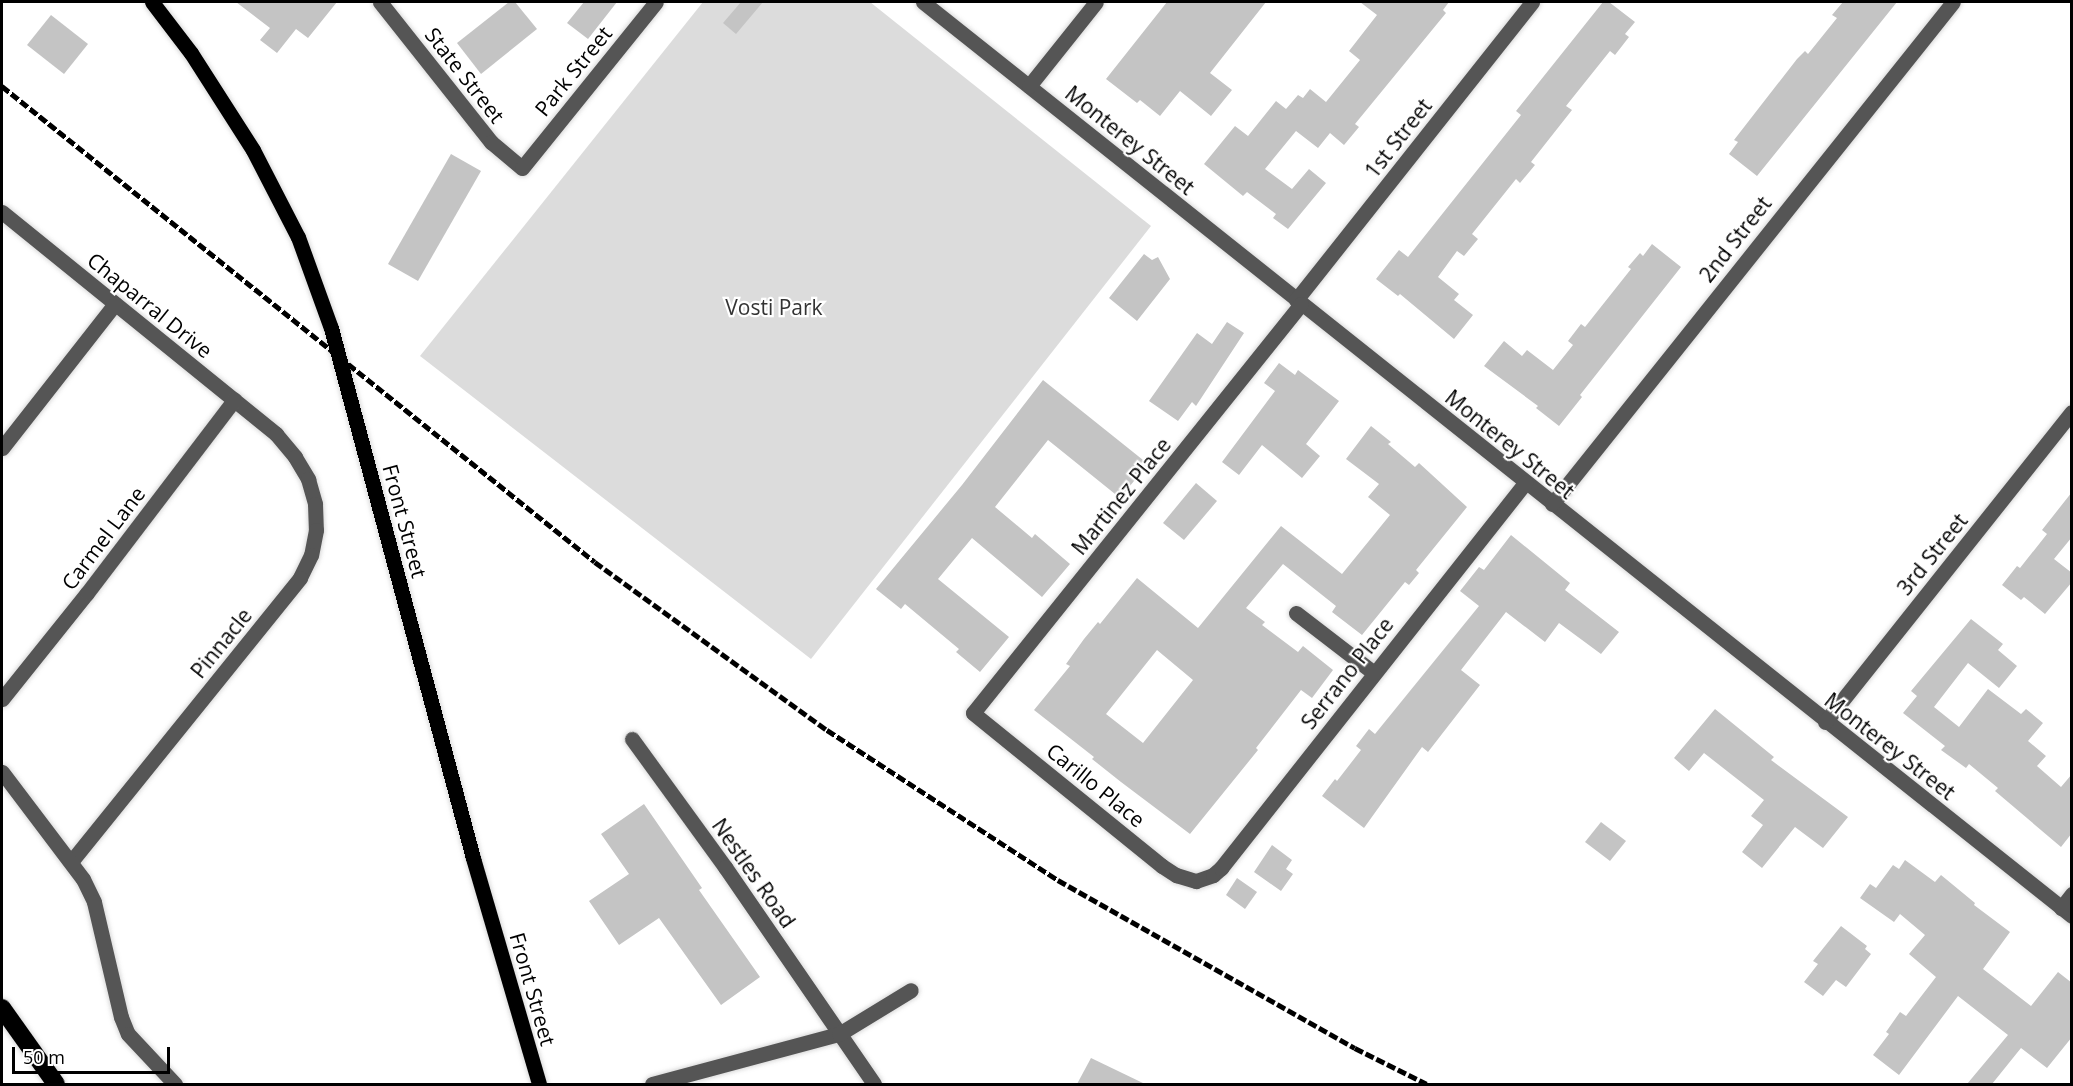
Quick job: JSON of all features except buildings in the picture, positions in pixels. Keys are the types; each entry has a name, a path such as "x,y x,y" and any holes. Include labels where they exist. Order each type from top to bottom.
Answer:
{"highway":[{"path":"2,1008 56,1084"}],"main road":[{"name":"Front Street","path":"152,2 191,53 252,150 298,237 331,328 473,858 539,1084"}],"street":[{"name":"State Street","path":"381,2 491,142 522,168"},
{"name":"Park Street","path":"522,168 656,2"},
{"name":"Monterey Street","path":"923,2 2066,912"},
{"path":"1029,86 1096,2"},
{"name":"1st Street","path":"1298,302 1533,2"},
{"name":"2nd Street","path":"1552,504 1953,2"},
{"name":"Chaparral Drive","path":"2,212 271,430"},
{"name":"Martinez Place","path":"973,713 1298,302"},
{"path":"2,448 115,304"},
{"name":"Carmel Lane","path":"2,699 87,593 234,400"},
{"name":"3rd Street","path":"1825,722 2072,412"},
{"name":"Pinnacle","path":"71,862 300,578 311,555 316,530 315,504 308,479 295,457 271,430"},
{"name":"Serrano Place","path":"1196,881 1213,875 1221,868 1525,483"},
{"path":"1296,613 1374,673"},
{"name":"Carillo Place","path":"973,713 1162,866 1176,875 1196,881"},
{"name":"Nestles Road","path":"632,739 725,867 874,1084"},
{"path":"2,772 83,879 94,902 120,1017 128,1034 176,1084"},
{"path":"2066,912 2072,894"},
{"path":"652,1084 839,1034 911,990"}],"green space":[{"name":"Vosti Park","path":"703,2 870,2 1151,226 811,659 420,356"}],"railway":[{"path":"2,86 595,562 827,730 1058,880 1355,1048 1427,1084"}]}
